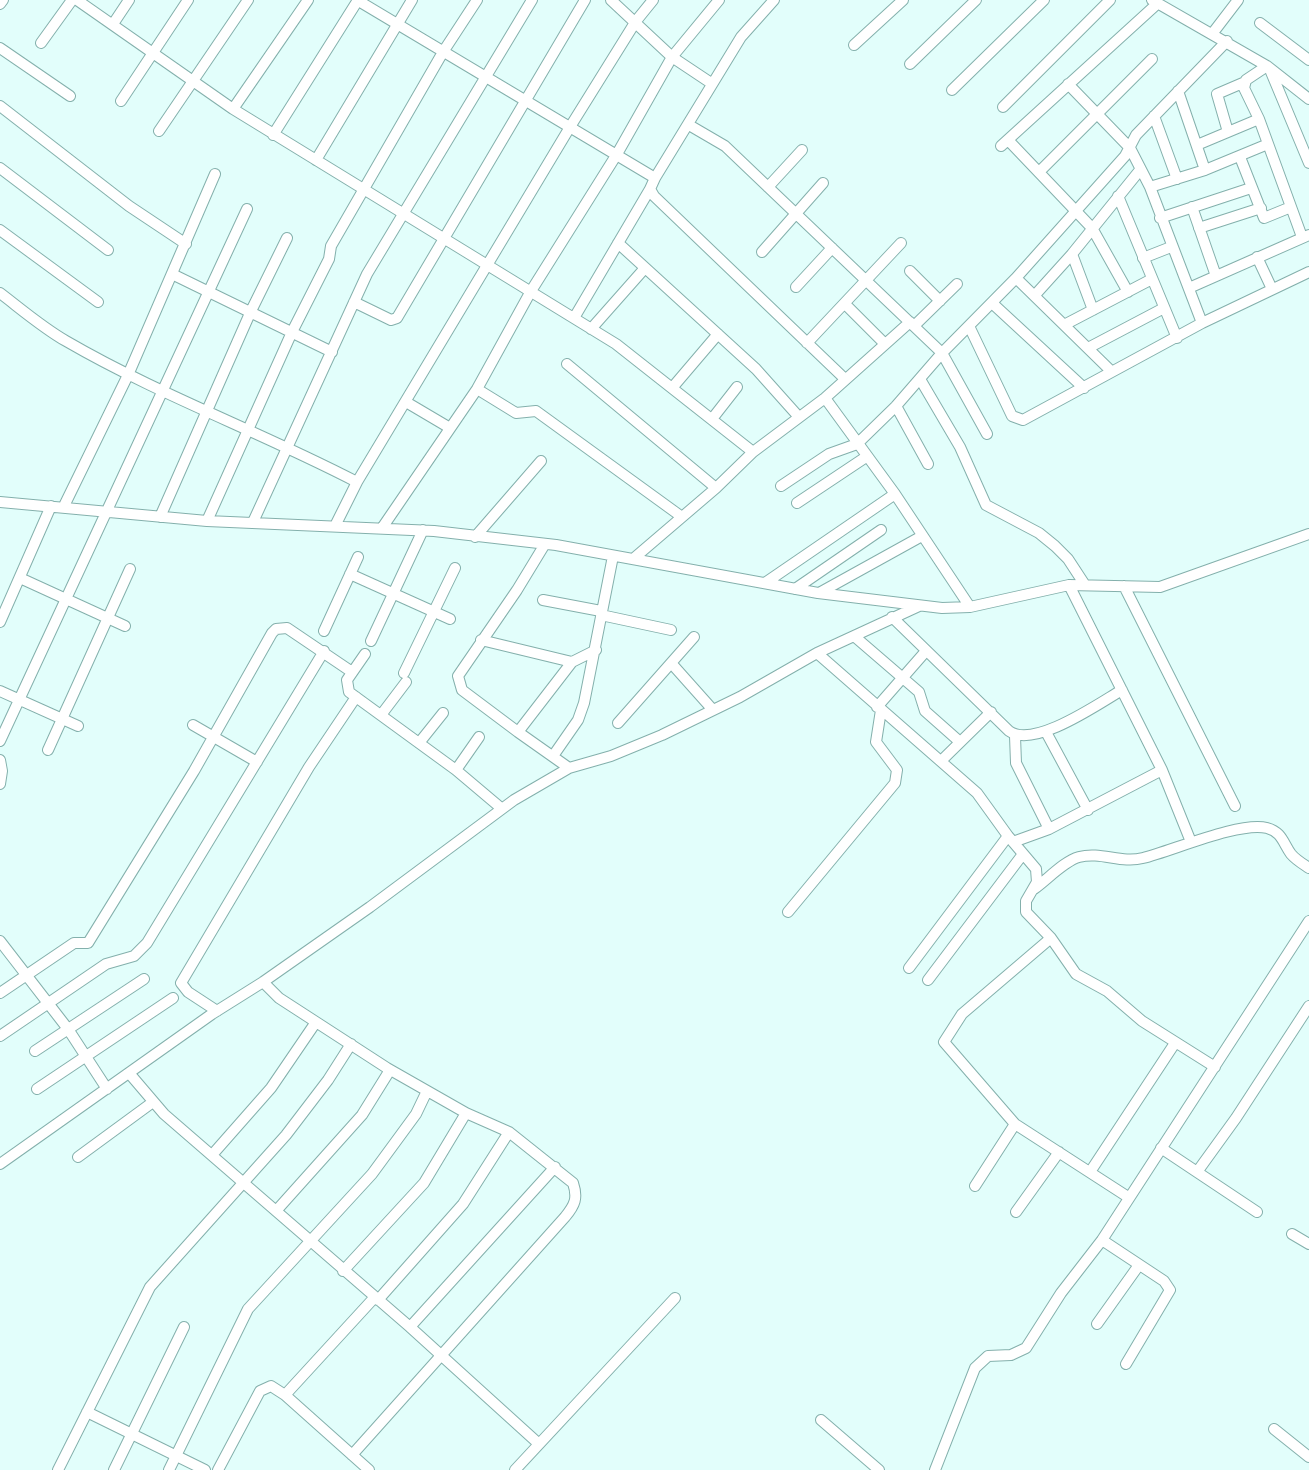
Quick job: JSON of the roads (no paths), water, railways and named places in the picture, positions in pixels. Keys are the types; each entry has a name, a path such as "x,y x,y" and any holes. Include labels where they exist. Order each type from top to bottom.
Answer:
{"street":[{"path":"0,4 3,0"},
{"path":"41,43 72,0"},
{"path":"77,0 151,54 273,135 362,190 406,213 616,344 753,452"},
{"path":"112,24 129,0"},
{"path":"121,101 188,0"},
{"path":"159,131 248,0"},
{"path":"233,109 308,0"},
{"path":"273,135 358,0 617,154 653,184 668,210 845,379"},
{"path":"316,160 412,0"},
{"path":"207,521 292,332 329,259 331,246 443,52 477,0"},
{"path":"253,522 367,274 406,213 532,0"},
{"path":"354,302 391,320 397,318 585,0"},
{"path":"611,0 672,57 711,83"},
{"path":"335,526 357,482 570,127 636,21 653,0"},
{"path":"382,528 477,389 531,291 617,154 672,57 719,0"},
{"path":"574,318 689,125 711,83 741,37 774,0"},
{"path":"854,45 903,0"},
{"path":"910,64 976,0"},
{"path":"952,90 1044,0"},
{"path":"1003,107 1110,0"},
{"path":"1212,34 1238,0"},
{"path":"1128,292 1092,228 1039,172 1004,143 1162,2 1268,68 1309,99"},
{"path":"1260,23 1309,60"},
{"path":"781,486 829,454 857,444 896,406 942,353 1016,278 1077,211 1130,148 1136,135 1227,41"},
{"path":"0,48 70,96"},
{"path":"1039,172 1152,59"},
{"path":"1228,132 1216,94 1245,82 1268,68"},
{"path":"1268,68 1309,163"},
{"path":"1189,288 1306,236 1291,207 1259,119 1244,88 1245,82"},
{"path":"1068,84 1130,148 1150,187 1171,247 1202,323"},
{"path":"1179,91 1206,170"},
{"path":"0,106 129,206 186,244"},
{"path":"1154,116 1177,178"},
{"path":"1197,145 1259,119"},
{"path":"689,125 725,146 942,353 987,434"},
{"path":"1150,187 1206,170 1268,144"},
{"path":"768,187 802,150"},
{"path":"1240,157 1251,188 1266,218 1291,207"},
{"path":"0,168 108,250"},
{"path":"1035,295 1072,254 1140,170"},
{"path":"64,507 128,375 215,174"},
{"path":"762,252 823,183"},
{"path":"1160,218 1251,188"},
{"path":"1118,196 1177,338"},
{"path":"1225,197 1232,217"},
{"path":"1192,207 1216,276"},
{"path":"1199,228 1261,208"},
{"path":"0,741 247,209"},
{"path":"0,230 98,302"},
{"path":"160,517 251,311 287,238"},
{"path":"618,243 756,369 798,416"},
{"path":"807,343 901,243"},
{"path":"1143,258 1171,247"},
{"path":"796,287 832,248"},
{"path":"1072,254 1093,310"},
{"path":"1257,257 1272,289"},
{"path":"591,328 645,268"},
{"path":"910,271 940,301"},
{"path":"969,326 1015,418 1023,420 1084,388 1110,370 1309,272"},
{"path":"172,274 209,290 332,352"},
{"path":"1016,278 1110,370"},
{"path":"1064,325 1152,279"},
{"path":"633,559 716,488 753,452 798,416 825,398 957,284"},
{"path":"0,293 64,340 128,375 289,446 357,482"},
{"path":"992,303 1084,388"},
{"path":"845,304 885,344"},
{"path":"1088,348 1164,308"},
{"path":"672,388 718,334"},
{"path":"567,364 716,488"},
{"path":"920,379 960,447 986,504 1039,533 1055,546 1068,559 1085,585"},
{"path":"712,419 737,387"},
{"path":"477,389 516,414 536,411 682,517"},
{"path":"825,398 895,494 970,607"},
{"path":"406,402 450,428"},
{"path":"896,406 927,464"},
{"path":"797,503 866,457"},
{"path":"475,537 541,461"},
{"path":"765,583 895,494"},
{"path":"0,502 207,521 423,530 545,544 818,593 919,606 970,607 1070,585 1160,587 1309,534"},
{"path":"0,622 51,506"},
{"path":"371,641 423,530"},
{"path":"795,589 881,530"},
{"path":"818,593 922,536"},
{"path":"545,544 517,590 461,669 459,684 462,690 569,768"},
{"path":"553,756 578,720 596,650 613,556"},
{"path":"324,631 358,557"},
{"path":"381,715 405,678 454,568"},
{"path":"48,750 130,569"},
{"path":"350,574 450,619"},
{"path":"20,578 125,626"},
{"path":"1070,585 1162,770 1191,842"},
{"path":"1124,586 1235,807"},
{"path":"543,600 671,630"},
{"path":"0,1164 217,1011 263,982 370,907 501,808 569,768 611,756 713,710 817,653 919,606"},
{"path":"892,617 1015,736 1016,763 1049,829"},
{"path":"0,993 74,943 88,943 214,737 276,629 287,628 352,672"},
{"path":"854,636 901,680 919,693 925,711 960,742"},
{"path":"618,723 694,637"},
{"path":"482,640 572,662"},
{"path":"518,732 572,662 596,650"},
{"path":"0,1036 106,964 134,956 147,943 324,651"},
{"path":"788,912 895,783 897,770 879,748 875,736 879,708 926,651"},
{"path":"817,653 977,793 1010,839 1036,869 1037,882 1026,901 1026,912 1051,938 1076,974 1120,1001 1142,1021 1215,1067"},
{"path":"365,654 352,672 347,688 456,770 501,808"},
{"path":"672,664 713,710"},
{"path":"1015,736 1046,732 1122,690"},
{"path":"0,691 78,726"},
{"path":"217,1011 188,992 181,983 309,767 356,697"},
{"path":"940,761 991,712"},
{"path":"420,743 443,713"},
{"path":"193,725 257,762"},
{"path":"1046,732 1088,810"},
{"path":"456,770 479,737"},
{"path":"0,760 2,771 0,784"},
{"path":"909,968 1010,839 1049,829 1162,770"},
{"path":"1034,889 1077,858 1092,855 1133,860 1191,842 1253,827 1262,827 1280,835 1290,853 1309,868"},
{"path":"928,980 1023,854"},
{"path":"935,1470 975,1368 988,1356 1011,1355 1026,1348 1061,1293 1102,1240 1309,921"},
{"path":"1051,938 962,1014 944,1042 1015,1124 1128,1197"},
{"path":"1,946 28,976 68,1029 107,1089"},
{"path":"35,1052 144,979"},
{"path":"263,982 279,998 390,1070 466,1113 509,1132 573,1183 577,1194 575,1205 352,1455"},
{"path":"37,1089 173,998"},
{"path":"1197,1172 1309,1006"},
{"path":"212,1155 271,1088 316,1022"},
{"path":"1090,1172 1175,1043"},
{"path":"58,1470 150,1287 245,1183 328,1080 351,1044"},
{"path":"276,1211 362,1115 390,1070"},
{"path":"129,1073 153,1102 343,1271 410,1327 539,1444"},
{"path":"169,1470 248,1309 372,1174 416,1114 427,1091"},
{"path":"78,1157 153,1102"},
{"path":"343,1271 424,1183 466,1113"},
{"path":"975,1186 1015,1124"},
{"path":"285,1395 463,1204 509,1132"},
{"path":"1161,1148 1257,1212"},
{"path":"1016,1212 1059,1152"},
{"path":"410,1327 555,1167"},
{"path":"1292,1233 1309,1244"},
{"path":"1102,1240 1164,1281 1170,1290 1126,1364"},
{"path":"1097,1324 1139,1264"},
{"path":"515,1470 675,1298"},
{"path":"114,1470 184,1327"},
{"path":"218,1470 260,1391 271,1386 285,1395 369,1470"},
{"path":"87,1412 205,1470"},
{"path":"820,1420 879,1470"},
{"path":"1274,1429 1309,1457"}]}
